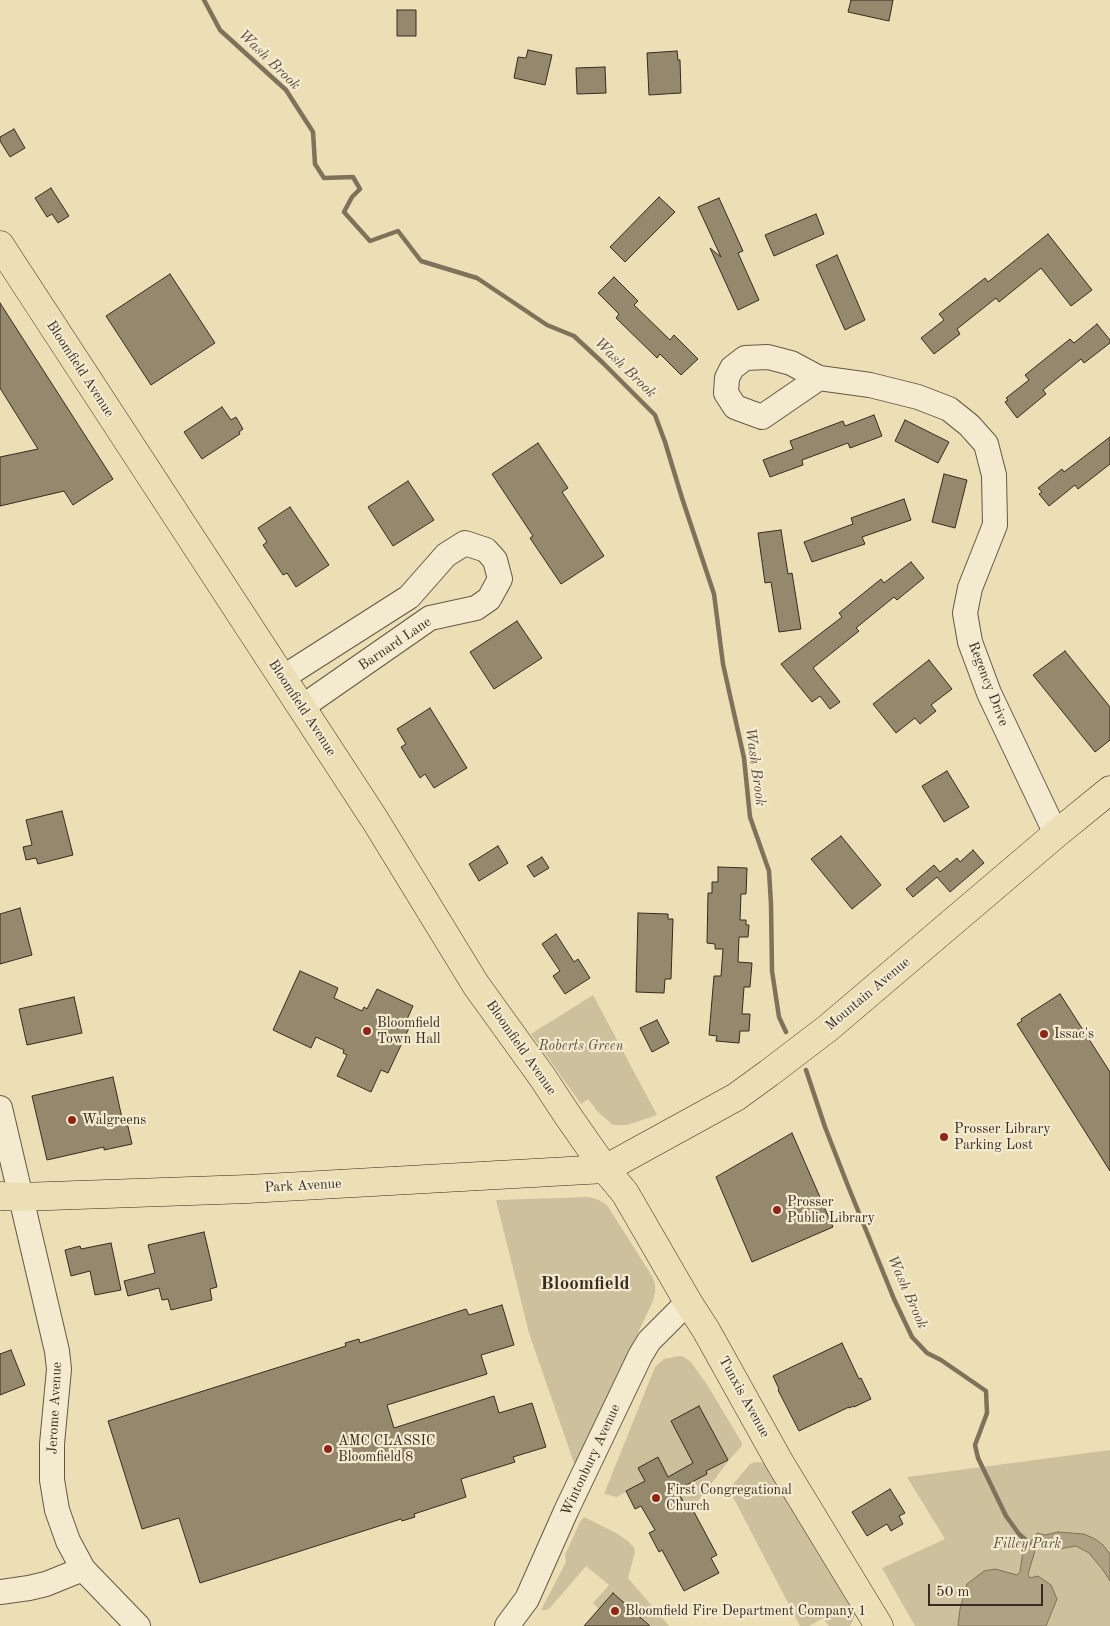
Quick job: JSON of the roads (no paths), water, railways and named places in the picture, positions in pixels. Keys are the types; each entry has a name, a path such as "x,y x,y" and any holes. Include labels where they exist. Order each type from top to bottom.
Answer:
{"main road":[{"name":"Bloomfield Avenue","path":"0,247 375,820 476,984 606,1169"},
{"name":"Mountain Avenue","path":"606,1169 736,1097 835,1022 1110,790"},
{"name":"Park Avenue","path":"10,1196 248,1189 606,1169"},
{"name":"Tunxis Avenue","path":"606,1169 625,1193 706,1330 780,1463 879,1626"}],"street":[{"name":"Regency Drive","path":"819,378 870,385 918,397 949,409 969,425 986,444 994,475 995,525 970,588 965,613 970,642 988,693 1056,834"},
{"name":"Barnard Lane","path":"282,678 409,597 446,555 465,543 486,550 495,560 500,579 489,599 476,608 430,618 302,707"},
{"name":"Jerome Avenue","path":"0,1108 10,1196 57,1351 58,1389 52,1444 52,1480 57,1510 68,1541 83,1569 138,1626"},
{"name":"Wintonbury Avenue","path":"507,1626 527,1599 566,1511 640,1356 649,1342 688,1302"},
{"path":"0,1592 46,1584 83,1569"}],"waterway":[{"name":"Wash Brook","path":"204,0 220,30 286,90 313,132 315,164 324,178 353,177 360,189 352,197 344,212 370,241 398,231 421,261 477,278 547,325 574,336 655,415 714,594 723,664 744,758 750,817 769,871 772,971 779,1017 786,1032"},
{"name":"Wash Brook","path":"806,1070 825,1127 848,1186 894,1299 912,1337 927,1353 941,1360 986,1391 987,1413 975,1445 978,1458 1006,1516 1019,1534 1029,1543"}],"place":[{"name":"Bloomfield Town Hall","path":"367,1031"},
{"name":"Issac's","path":"1044,1034"},
{"name":"Walgreens","path":"72,1120"},
{"name":"Prosser Library Parking Lost","path":"944,1137"},
{"name":"Prosser Public Library","path":"777,1210"},
{"name":"AMC CLASSIC Bloomfield 8","path":"328,1449"},
{"name":"First Congregational Church","path":"656,1498"},
{"name":"Bloomfield Fire Department Company 1","path":"615,1611"}],"district":[{"name":"Bloomfield","path":"585,1284"}],"park label":[{"name":"Roberts Green","path":"581,1046"},
{"name":"Filley Park","path":"1027,1544"}]}
